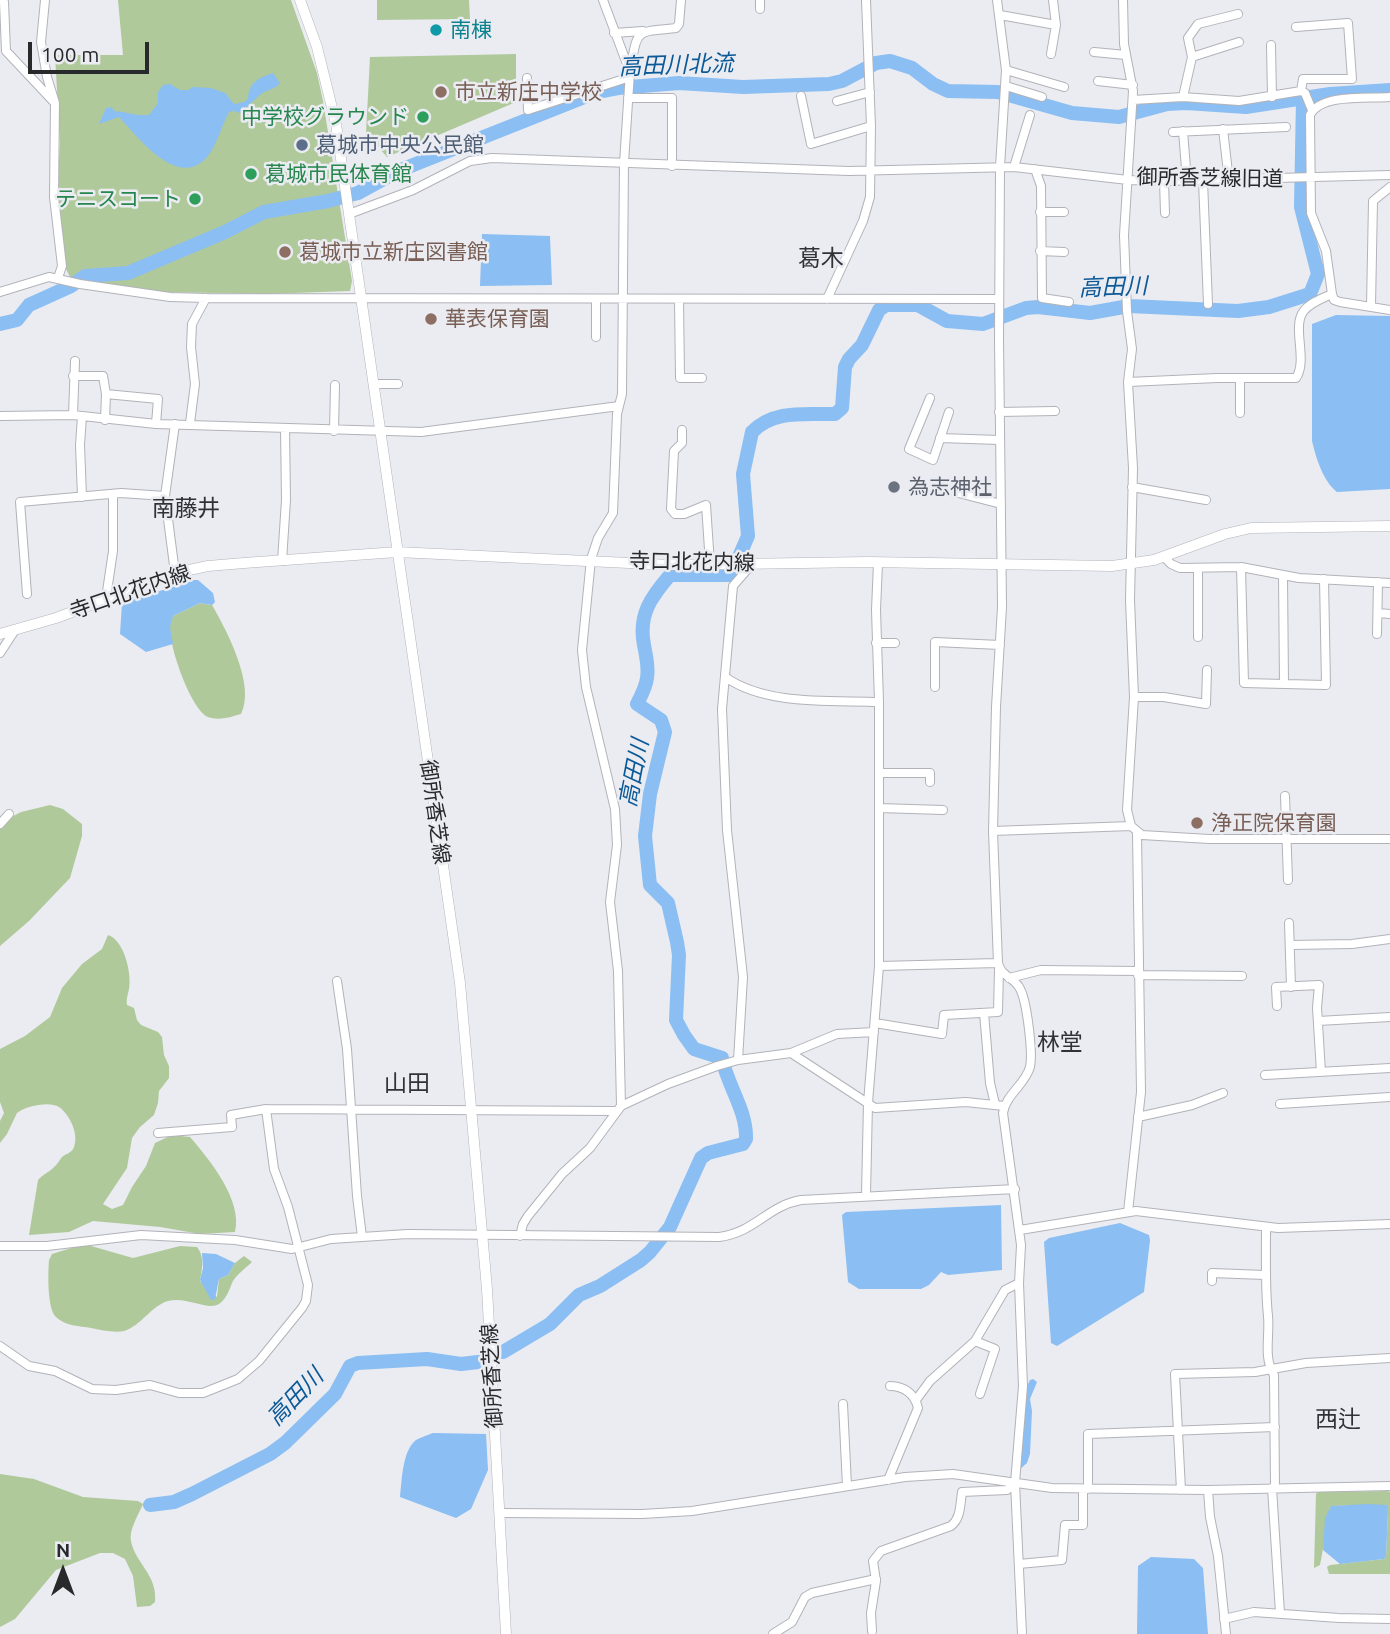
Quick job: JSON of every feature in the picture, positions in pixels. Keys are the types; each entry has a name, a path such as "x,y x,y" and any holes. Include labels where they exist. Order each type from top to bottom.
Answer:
{"main road":[{"name":"御所香芝線","path":"300,0 331,97 460,983 483,1236 506,1634"},
{"name":"寺口北花内線","path":"0,634 56,618 175,573 208,566 397,552 591,559 671,565 1131,565 1251,528 1390,526"}],"street":[{"path":"1,0 4,2 6,51 55,103"},
{"path":"45,0 41,42 55,103 54,197 62,266 58,278"},
{"path":"603,0 630,77"},
{"path":"614,33 676,28 681,0"},
{"path":"827,299 867,208 871,170 866,0"},
{"path":"158,1133 232,1127 231,1115 266,1109 618,1109 668,1084 717,1066 738,1060 791,1053 837,1034 874,1028 942,1034 944,1014 998,1012 999,966 993,831 1002,565 999,440 1000,167 1006,70 997,0"},
{"path":"1051,54 1056,25 1053,0"},
{"name":"御所香芝線旧道","path":"1124,0 1126,55 1133,85 1128,180 1229,181 1309,178 1311,213 1326,251 1332,293"},
{"path":"1182,97 1192,57 1188,38 1198,24 1238,14"},
{"path":"1000,15 1056,25"},
{"path":"1296,27 1348,23 1352,79 1303,79 1303,92 1311,107 1309,178 1390,175"},
{"path":"520,1236 520,1230 528,1216 562,1174 590,1148 618,1109 618,971 610,902 618,829 582,658 591,559 598,538 613,513 622,394 624,163 628,98 637,35 643,31"},
{"path":"1192,57 1239,42"},
{"path":"1271,45 1272,97"},
{"path":"1094,52 1126,55"},
{"path":"0,58 13,57"},
{"path":"1006,70 1064,87"},
{"path":"527,78 528,110 630,77"},
{"path":"1098,82 1133,85"},
{"path":"1006,86 1042,97"},
{"path":"837,101 870,92"},
{"path":"1133,100 1182,97 1239,101 1303,92"},
{"path":"801,96 811,144 870,126"},
{"path":"628,98 672,98 672,166"},
{"path":"1311,107 1333,100 1390,98"},
{"path":"1014,167 1030,115"},
{"path":"1173,132 1286,127"},
{"path":"1223,129 1229,181"},
{"path":"1183,131 1187,181"},
{"path":"349,214 413,190 458,166 481,159 871,170 1014,167 1128,180 1124,235 1127,311 1132,349 1128,382 1134,697 1127,810 1131,826 1138,834 1141,1080 1128,1212"},
{"path":"1035,169 1041,186 1042,298 1069,302"},
{"path":"1164,181 1164,213"},
{"path":"1203,181 1208,304"},
{"path":"1371,306 1373,201 1390,187"},
{"path":"1040,212 1064,212"},
{"path":"1040,251 1065,252"},
{"path":"0,292 49,277 170,297 206,298 999,299"},
{"path":"1128,382 1297,378 1300,368 1301,317 1307,307 1332,293 1334,300 1340,302 1390,310"},
{"path":"190,424 195,384 191,347 192,324 206,298"},
{"path":"596,299 596,337"},
{"path":"679,299 680,378 702,378"},
{"path":"75,361 73,376 82,497"},
{"path":"73,376 103,376 106,394 105,420"},
{"path":"1240,379 1240,413"},
{"path":"373,384 398,384"},
{"path":"334,431 335,385"},
{"path":"106,394 158,399 156,424"},
{"path":"930,398 909,449 933,460 948,412"},
{"path":"0,416 77,415 156,424 380,432 434,431 619,406"},
{"path":"999,412 1055,411"},
{"path":"175,424 165,496 175,573"},
{"path":"282,561 286,500 285,428"},
{"path":"682,430 682,443 674,451 671,509 675,514 684,514 706,505 710,564"},
{"path":"940,438 999,440"},
{"path":"1132,487 1206,500"},
{"path":"943,489 1001,504"},
{"path":"106,598 113,551 113,494"},
{"path":"27,594 20,502 113,494 165,496"},
{"path":"1164,557 1175,567 1241,567 1283,575 1390,583"},
{"path":"738,1060 743,977 726,814 722,709 733,586 748,563"},
{"path":"866,1195 868,1103 879,966 879,702 876,643 878,563"},
{"path":"1241,567 1244,683 1326,685 1324,579"},
{"path":"1198,568 1198,637"},
{"path":"1283,575 1284,684"},
{"path":"1377,634 1378,582"},
{"path":"1378,613 1390,614"},
{"path":"0,653 15,630"},
{"path":"936,687 936,642 1000,646"},
{"path":"876,643 895,643"},
{"path":"1134,697 1164,697 1206,704 1207,670"},
{"path":"726,677 742,688 788,697 879,702"},
{"path":"879,773 930,773 930,782"},
{"path":"1285,796 1288,880"},
{"path":"879,808 943,810"},
{"path":"0,824 9,814"},
{"path":"993,831 1131,826"},
{"path":"1138,834 1184,838 1390,838"},
{"path":"1289,923 1291,987"},
{"path":"1290,945 1352,944 1390,939"},
{"path":"879,966 999,966"},
{"path":"999,966 1018,984 1023,996 1031,1056 1027,1076 1000,1105"},
{"path":"1009,978 1041,970 1242,976"},
{"path":"337,981 347,1049 362,1237"},
{"path":"1277,1006 1276,987 1319,985 1321,1072"},
{"path":"984,1013 990,1083 1004,1121 1020,1230 1023,1387 1015,1483 1022,1634"},
{"path":"1318,1021 1390,1017"},
{"path":"791,1053 875,1108 952,1102 1000,1105"},
{"path":"1265,1075 1390,1068"},
{"path":"1139,1117 1192,1105 1223,1093"},
{"path":"1280,1104 1390,1097"},
{"path":"0,1346 29,1366 55,1371 92,1389 116,1390 150,1385 192,1394 212,1391 249,1371 306,1301 308,1285 288,1207 274,1170 266,1109"},
{"path":"0,1246 47,1245 141,1234 234,1240 285,1249 331,1240 425,1234 657,1238 731,1235 742,1232 776,1208 792,1201 1015,1189"},
{"path":"1020,1230 1136,1211 1266,1228 1390,1224"},
{"path":"1266,1228 1268,1363 1274,1376 1274,1488 1280,1613"},
{"path":"1212,1281 1212,1273 1265,1276"},
{"path":"888,1480 916,1415 916,1400 930,1381 975,1341 1005,1290 1019,1283"},
{"path":"975,1341 995,1349 980,1394"},
{"path":"1181,1490 1175,1374 1271,1370 1298,1363 1390,1358"},
{"path":"890,1386 900,1386 916,1400"},
{"path":"843,1404 847,1486"},
{"path":"1019,1564 1062,1560 1065,1525 1083,1525 1088,1434 1275,1427"},
{"path":"500,1513 665,1513 888,1480 953,1474 1035,1487 1085,1489 1208,1490 1390,1486"},
{"path":"872,1631 871,1613 876,1580 873,1560 881,1551 944,1530 957,1522 962,1492 1007,1490 1015,1483"},
{"path":"1208,1490 1226,1634"},
{"path":"774,1634 792,1622 805,1597 812,1593 876,1580"},
{"path":"1224,1619 1254,1612 1390,1619"}],"green space":[{"path":"118,0 291,0 317,73 323,101 352,281 350,291 265,294 163,292 69,281 70,277 64,265 57,195 60,142 55,55 123,55"},
{"path":"377,0 469,0 470,19 377,20"},
{"name":"中学校グラウンド","path":"516,54 516,102 387,157 366,133 370,57"},
{"path":"200,603 212,605 238,659 245,689 241,714 221,719 208,717 201,712 182,676 170,635 170,624 173,616"},
{"path":"50,805 63,809 82,824 82,836 70,878 29,921 0,946 0,823 21,812"},
{"path":"108,935 118,943 128,966 130,982 127,1005 134,1008 141,1025 158,1032 162,1037 169,1078 159,1091 154,1115 132,1138 127,1168 103,1204 112,1209 123,1205 146,1166 155,1143 172,1135 190,1137 223,1181 234,1207 235,1232 200,1234 160,1227 93,1221 69,1232 29,1235 38,1180 72,1151 75,1136 70,1120 63,1110 55,1105 44,1104 17,1113 0,1143 0,1121 4,1113 0,1102 0,1049 25,1036 50,1017 62,988 82,964 102,949"},
{"path":"84,1244 133,1258 180,1246 197,1247 202,1259 200,1281 217,1297 219,1279 228,1275 235,1263 244,1256 252,1262 235,1278 219,1304 209,1306 182,1300 168,1301 124,1331 108,1331 64,1322 56,1317 51,1306 48,1273 52,1254"},
{"path":"0,1474 34,1479 83,1497 138,1501 143,1504 133,1527 131,1541 153,1584 155,1602 150,1606 137,1607 133,1576 125,1559 113,1553 100,1553 56,1570 15,1619 0,1627"},
{"path":"1388,1491 1390,1574 1329,1574 1327,1567 1386,1557 1386,1505 1331,1506 1320,1565 1314,1568 1316,1494"}],"water":[{"path":"273,73 280,83 262,93 240,113 229,112 210,153 196,166 184,168 159,157 119,117 99,124 106,108 149,115 158,103 158,92 163,85 170,84 180,90 193,87 211,88 225,93 234,104 244,102 255,82"},
{"path":"482,234 550,236 552,285 480,286"},
{"path":"1336,315 1390,316 1390,489 1337,492 1324,476 1316,455 1312,441 1312,324"},
{"path":"198,580 213,593 215,602 212,605 200,603 173,616 170,627 173,644 146,652 120,634 122,603"},
{"path":"1001,1205 1002,1270 948,1275 941,1272 929,1285 921,1289 859,1289 848,1282 842,1215 846,1212"},
{"path":"1120,1223 1149,1235 1144,1292 1057,1346 1051,1343 1044,1242 1049,1238"},
{"path":"202,1253 216,1254 235,1263 228,1275 219,1279 215,1299 211,1300 200,1280 203,1268"},
{"path":"1033,1379 1037,1382 1030,1399 1030,1454 1027,1463 1019,1470 1026,1388"},
{"path":"433,1433 486,1434 488,1470 471,1509 456,1518 400,1497 404,1467 411,1445"},
{"path":"1387,1505 1386,1557 1340,1564 1323,1550 1325,1518 1331,1506"},
{"path":"1151,1557 1194,1559 1203,1568 1208,1634 1137,1634 1138,1566"}],"waterway":[{"name":"高田川北流","path":"0,324 17,320 29,305 71,286 85,276 128,273 225,232 264,212 358,193 398,171 597,92 618,88 679,83 743,87 829,84 842,81 876,63 890,61 912,68 933,84 948,91 998,92 1072,113 1119,117 1167,104 1246,107 1330,94 1390,90"},
{"name":"高田川","path":"503,1352 550,1324 579,1295 600,1286 641,1260 670,1227 701,1158 708,1153 743,1144 746,1139 743,1118 722,1058 694,1049 676,1020 679,955 677,942 668,903 650,885 645,836 650,794 665,732 661,720 637,704 647,678 643,624 657,591 670,575 731,575 748,536 743,474 752,432 781,416 835,414 842,408 845,367 862,345 879,310 886,305 918,305 947,321 983,324 1026,308 1090,313 1129,306 1238,311 1269,307 1310,294 1318,274 1301,207 1303,99"},
{"name":"高田川","path":"150,1505 174,1502 270,1454 335,1394 350,1366 358,1363 427,1359 461,1364 478,1362"}],"place":[{"name":"南棟","path":"436,30"},
{"name":"市立新庄中学校","path":"441,92"},
{"name":"中学校グラウンド","path":"423,117"},
{"name":"葛城市中央公民館","path":"302,145"},
{"name":"葛城市民体育館","path":"251,174"},
{"name":"テニスコート","path":"195,199"},
{"name":"葛城市立新庄図書館","path":"285,252"},
{"name":"華表保育園","path":"431,319"},
{"name":"為志神社","path":"894,487"},
{"name":"浄正院保育園","path":"1197,823"}],"district":[{"name":"葛木","path":"821,258"},
{"name":"南藤井","path":"186,508"},
{"name":"林堂","path":"1060,1042"},
{"name":"山田","path":"407,1083"},
{"name":"西辻","path":"1338,1419"}]}
